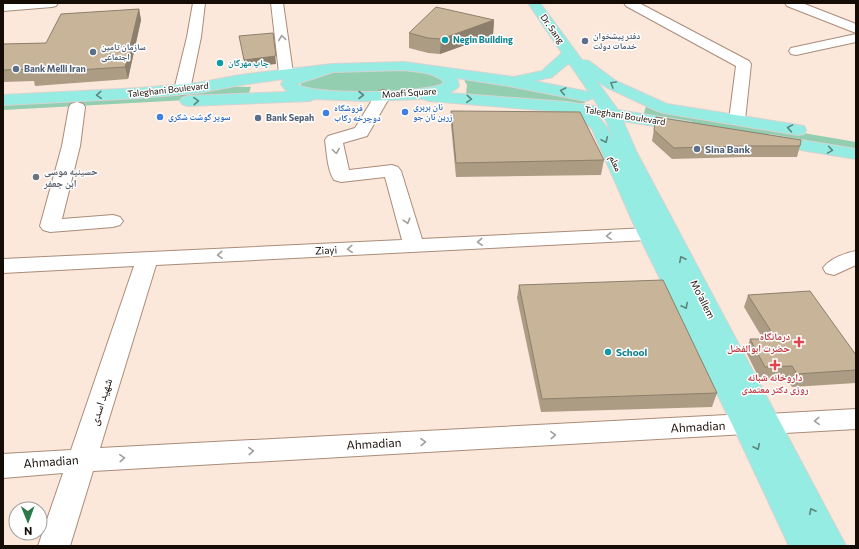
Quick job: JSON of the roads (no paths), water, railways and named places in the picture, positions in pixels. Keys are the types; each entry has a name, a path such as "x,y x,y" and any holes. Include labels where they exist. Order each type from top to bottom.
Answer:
{"main road":[{"name":"Dr. Sang","path":"534,3 612,114"},
{"name":"Dr. Sang","path":"509,81 534,78 547,74 570,54"},
{"path":"570,54 611,84 662,115"},
{"name":"Moafi Square","path":"404,66 424,68 444,74 450,80 451,86 440,91 416,95 330,96 304,92 292,88 289,84 291,80 332,68 404,66"},
{"name":"Taleghani Boulevard","path":"3,100 182,90 286,73 332,68"},
{"name":"Taleghani Boulevard","path":"424,68 509,81 601,99 662,115 856,154"},
{"path":"218,84 251,83 259,87 257,93 237,99"},
{"name":"Taleghani Boulevard","path":"416,95 567,107 612,114 662,115 737,120 856,140"},
{"name":"Taleghani Boulevard","path":"3,111 237,99 330,96"},
{"name":"معلم","path":"567,107 588,116 596,122 648,234"},
{"name":"Mo'allem","path":"612,114 627,151 756,424 805,546"},
{"path":"627,151 631,135 639,127 662,115"},
{"name":"Mo'allem","path":"648,234 756,424 830,546"}],"street":[{"path":"5,6 52,3"},
{"path":"182,90 194,37 199,3"},
{"path":"276,3 286,73"},
{"path":"630,3 744,64 737,120"},
{"path":"791,3 856,29"},
{"path":"796,51 856,38"},
{"path":"383,95 361,132 334,140 338,164 341,176 392,171 414,246"},
{"path":"77,107 71,146 50,226 113,221"},
{"name":"Ziayi","path":"3,266 648,234"},
{"path":"834,268 856,257"},
{"name":"شهید اسدی","path":"54,546 147,259"},
{"name":"Ahmadian","path":"3,466 83,460 856,419"}],"place":[{"name":"Negin Building","path":"445,40"},
{"name":"دفتر پیشخوان خدمات دولت","path":"585,41"},
{"name":"سازمان تامین اجتماعی","path":"93,52"},
{"name":"چاپ مهرگان","path":"220,63"},
{"name":"Bank Melli Iran","path":"16,69"},
{"name":"نان بربری زرین نان جو","path":"405,112"},
{"name":"فروشگاه دوچرخه رکاب","path":"326,113"},
{"name":"سوپر گوشت شکری","path":"160,117"},
{"name":"Bank Sepah","path":"258,118"},
{"name":"Sina Bank","path":"697,149"},
{"name":"حسینیه موسی ابن جعفر","path":"36,177"},
{"name":"درمانگاه حضرت ابوالفضل","path":"799,342"},
{"name":"School","path":"608,352"},
{"name":"داروخانه شبانه روزی دکتر معتمدی","path":"775,365"}]}
